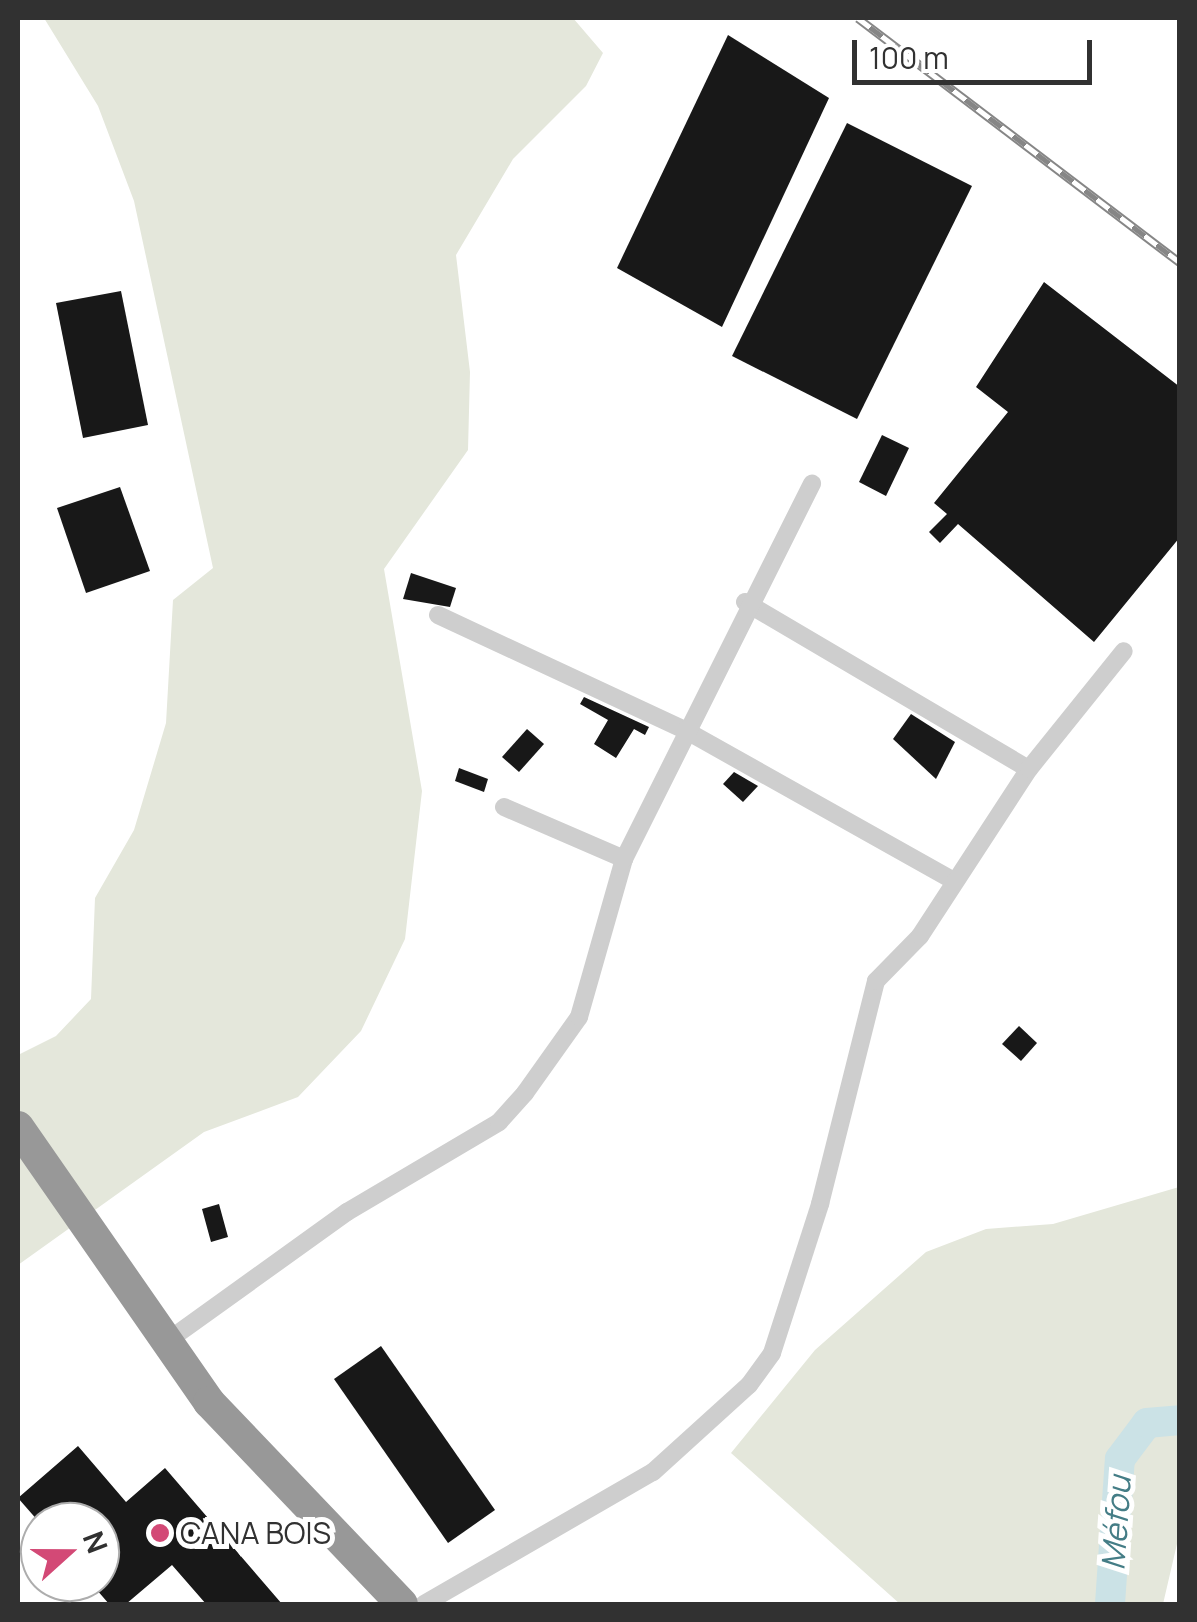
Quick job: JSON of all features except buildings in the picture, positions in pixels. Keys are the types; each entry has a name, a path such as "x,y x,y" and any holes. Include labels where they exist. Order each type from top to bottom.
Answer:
{"highway":[{"path":"18,1128 166,1342 246,1444 402,1604"}],"street":[{"path":"166,1342 347,1212 509,1114 578,1016 624,859 745,602 812,482"},
{"path":"745,602 1030,768"},
{"path":"438,615 685,730 952,880"},
{"path":"424,1604 653,1472 749,1384 772,1353 820,1204 876,981 920,936 952,880 1030,768 1124,651"},
{"path":"504,806 624,859"}],"shaded area":[{"path":"44,18 573,18 603,53 586,86 513,159 456,255 470,372 468,450 384,569 422,791 405,939 361,1031 298,1097 204,1132 18,1265 18,1055 56,1036 91,999 95,898 134,830 166,723 173,600 213,568 134,201 98,106"},
{"path":"1179,1187 1180,1531 1163,1604 900,1604 731,1453 815,1350 926,1252 986,1229 1053,1224"}],"waterway":[{"name":"Méfou","path":"1110,1604 1120,1459 1147,1423 1180,1420"}],"railway":[{"path":"858,18 1180,262"}],"place":[{"name":"CANA BOIS","path":"160,1533"}]}
